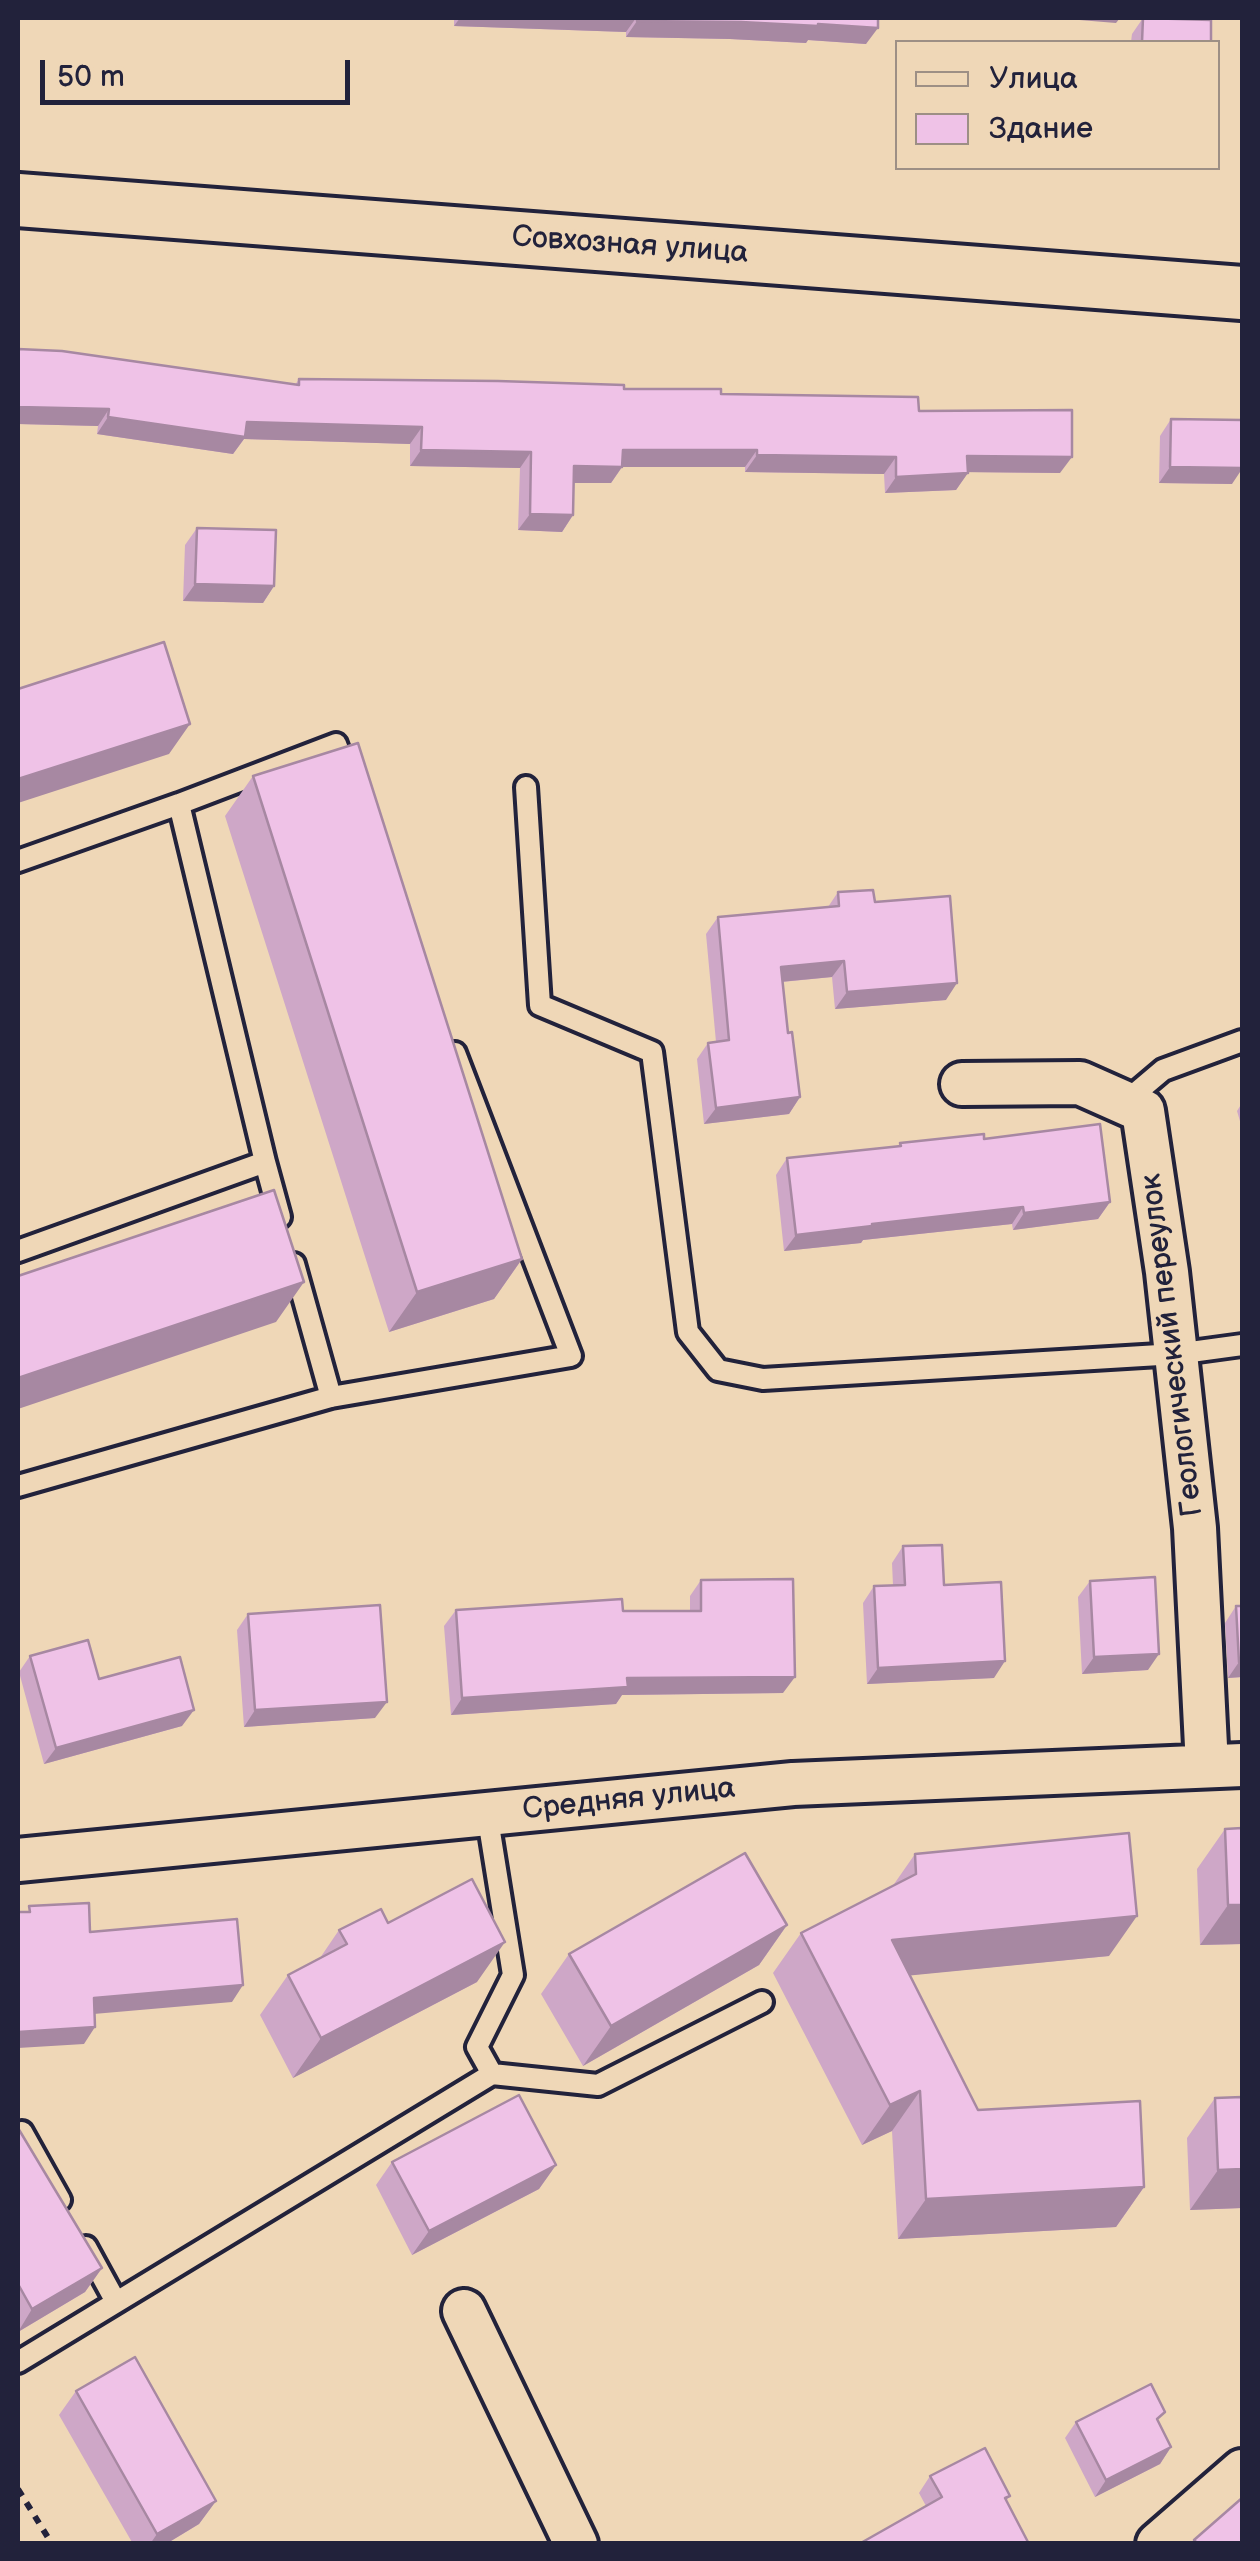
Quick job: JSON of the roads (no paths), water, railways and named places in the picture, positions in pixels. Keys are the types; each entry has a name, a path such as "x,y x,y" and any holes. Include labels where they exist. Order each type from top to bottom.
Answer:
{"street":[{"name":"Совхозная улица","path":"18,200 1242,293"},
{"path":"962,1084 1080,1084 1124,1103"},
{"name":"Геологический переулок","path":"1124,1103 1143,1111 1167,1272 1224,1766"},
{"name":"Средняя улица","path":"18,1860 793,1784 1224,1766"},
{"path":"464,2311 576,2544"},
{"path":"1158,2544 1242,2471"}],"lane":[{"path":"18,860 336,744 357,800"},
{"path":"526,786 540,1005 652,1052 688,1332 718,1370 763,1379 1176,1354 1242,1345"},
{"path":"179,804 265,1162 331,1397"},
{"path":"18,1486 331,1397 571,1356 450,1040"},
{"path":"1124,1103 1164,1070 1242,1041"},
{"path":"18,1252 265,1162"},
{"path":"488,1813 513,1975 476,2047 492,2074"},
{"path":"18,2362 492,2074 598,2085 762,2002"},
{"path":"22,2132 116,2302"}]}
